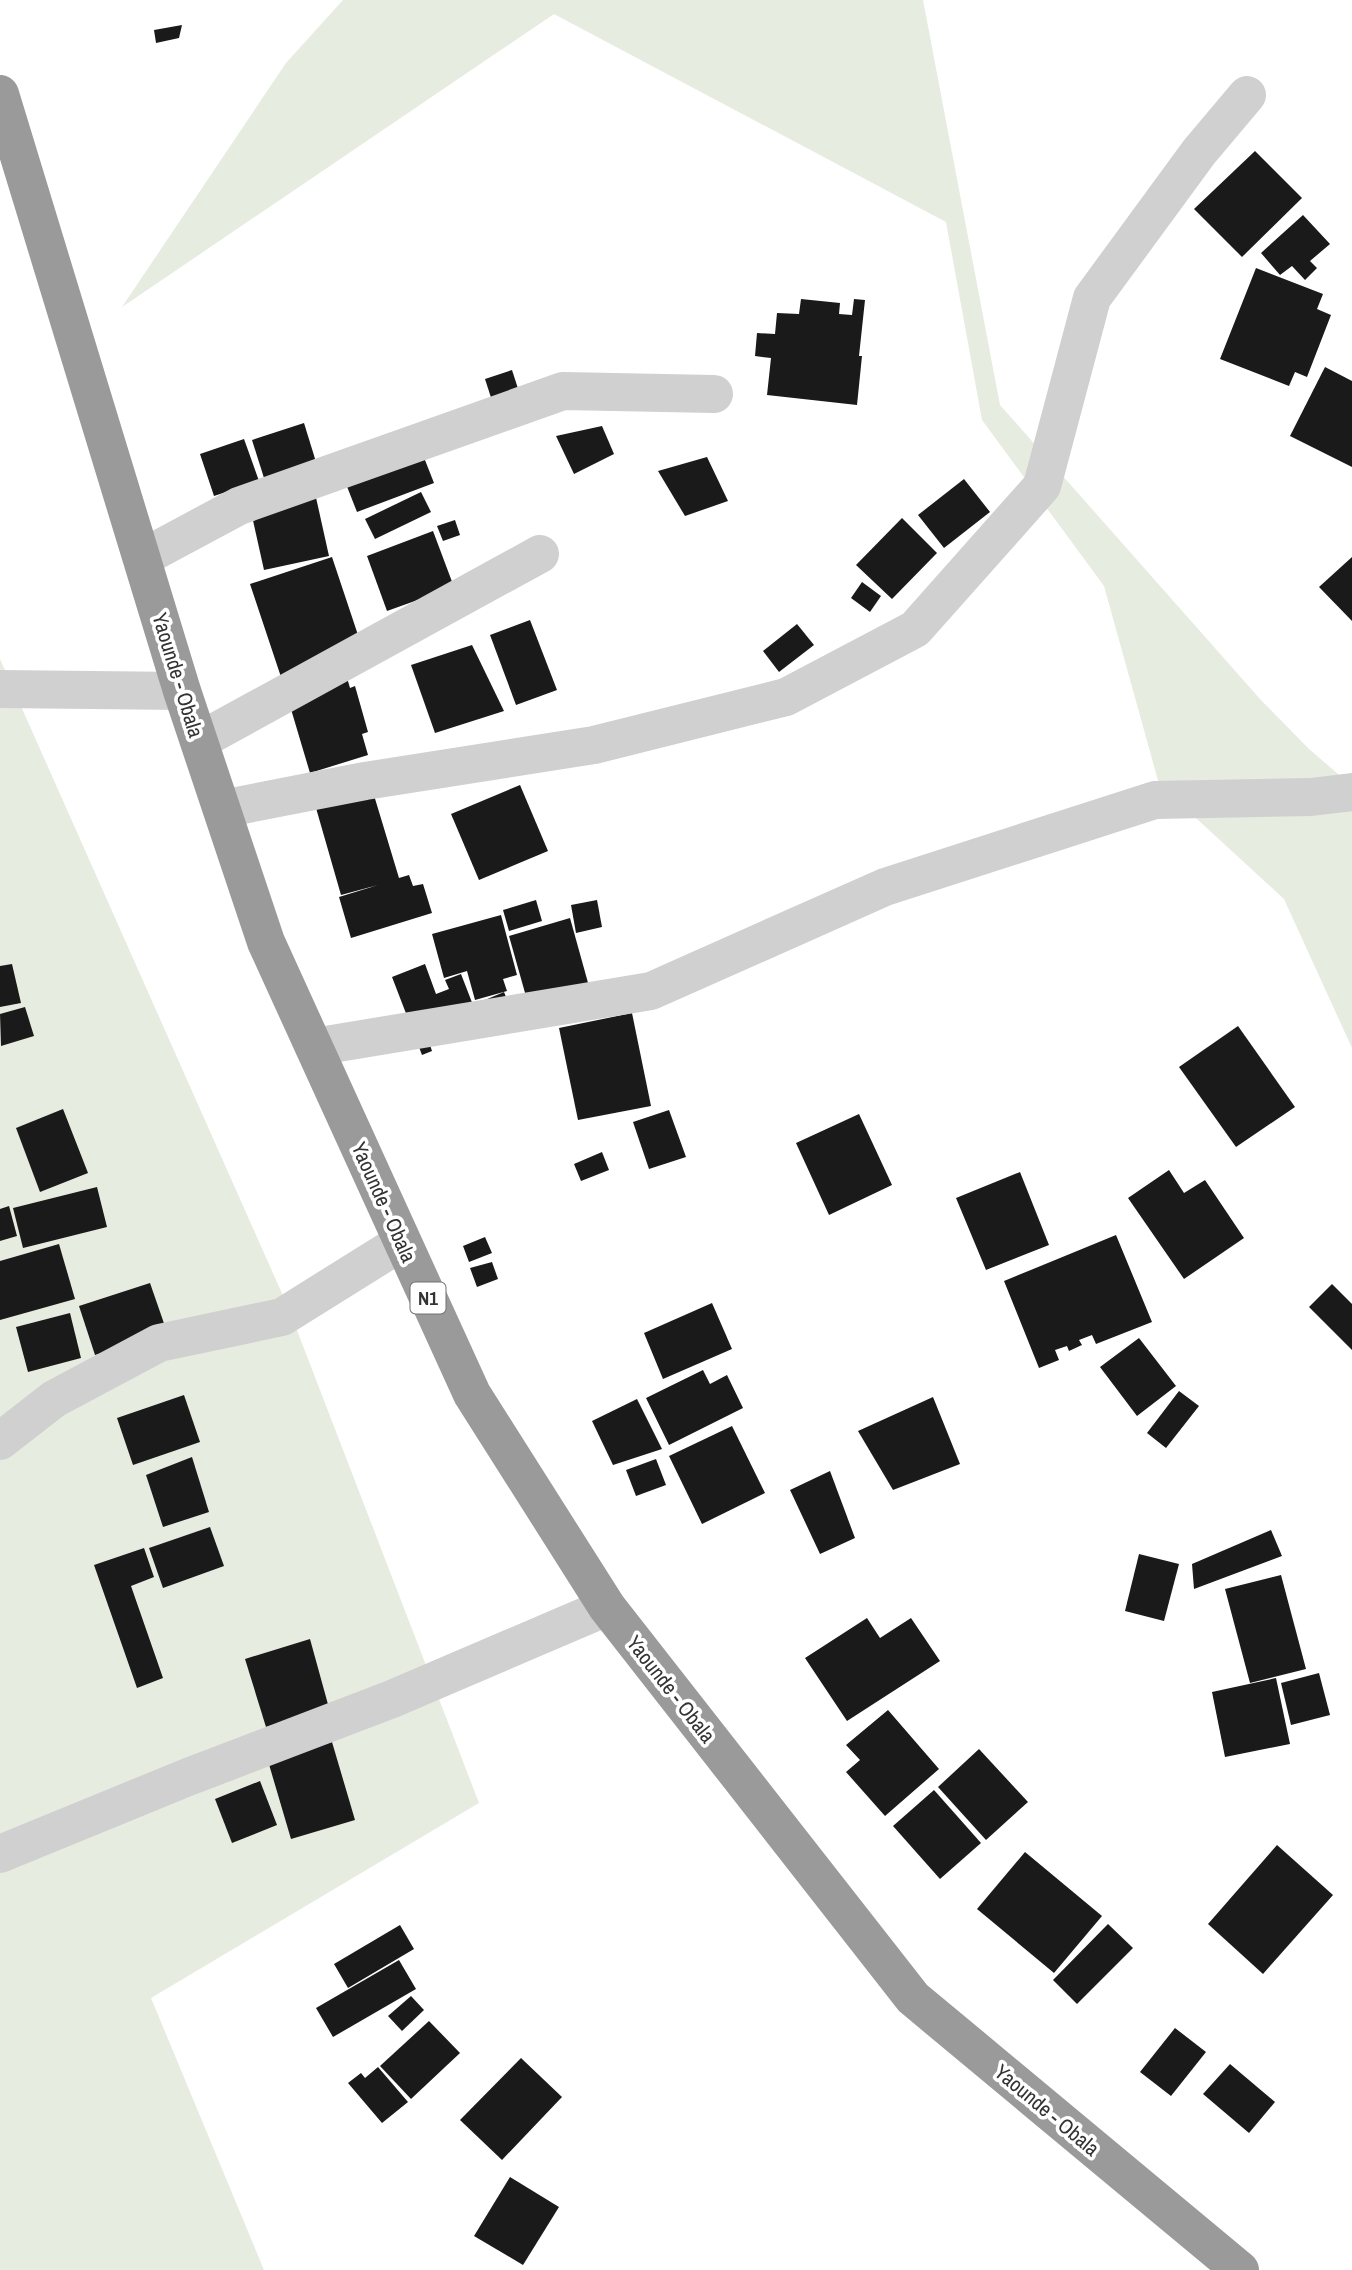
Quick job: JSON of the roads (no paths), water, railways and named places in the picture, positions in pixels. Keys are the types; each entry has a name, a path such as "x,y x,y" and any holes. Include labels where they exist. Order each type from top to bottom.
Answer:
{"highway":[{"name":"Yaounde - Obala","path":"0,94 182,691 266,942 472,1394 607,1607 913,1998 1240,2270"}],"street":[{"path":"222,809 365,781 594,745 786,697 915,629 1042,486 1092,298 1199,152 1247,95"},
{"path":"142,558 239,506 563,391 714,394"},
{"path":"199,741 540,554"},
{"path":"0,689 182,691"},
{"path":"314,1047 651,991 885,887 1155,800 1311,797 1352,792"},
{"path":"0,1441 54,1399 159,1343 282,1317 402,1242"},
{"path":"0,1854 188,1777 391,1699 607,1607"}]}
